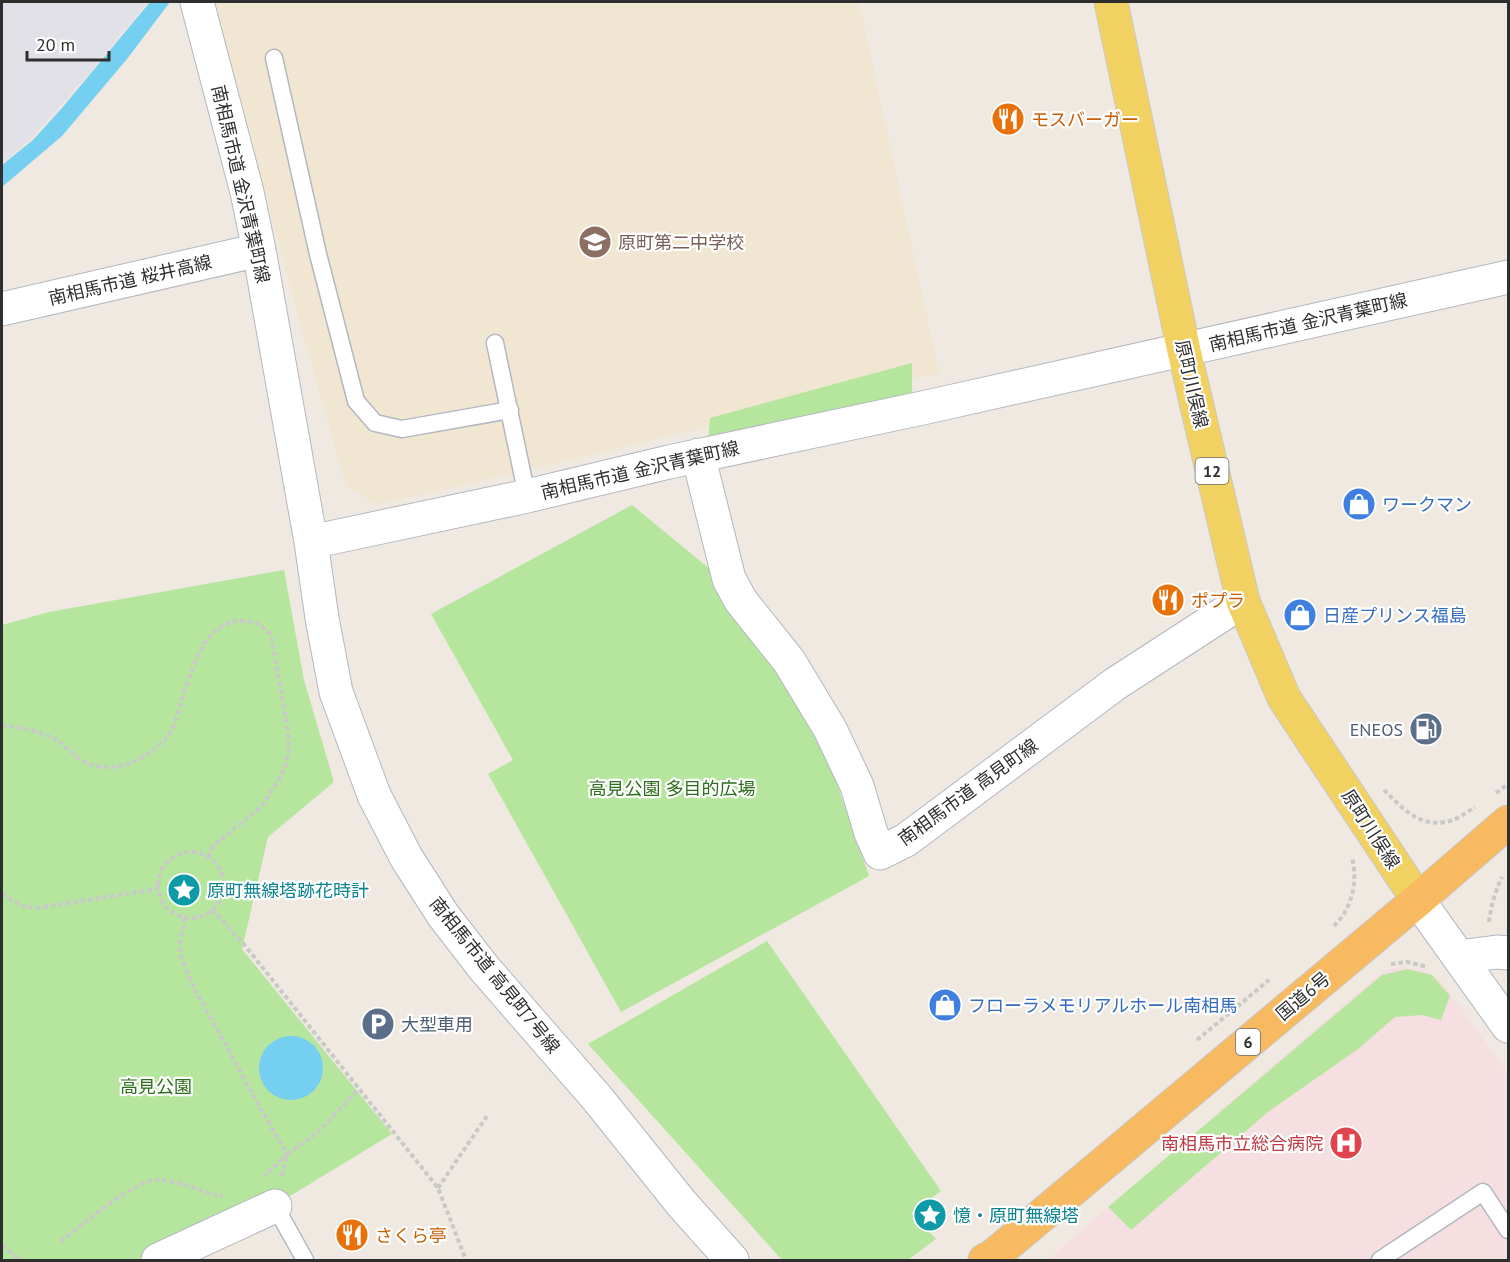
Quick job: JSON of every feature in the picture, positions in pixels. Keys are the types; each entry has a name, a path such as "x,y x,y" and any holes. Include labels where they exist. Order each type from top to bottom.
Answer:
{"highway":[{"name":"国道6号","path":"985,1260 992,1257 1509,822"}],"main road":[{"name":"原町川俣線","path":"1111,2 1184,351 1243,601 1284,698 1418,900"}],"street":[{"name":"南相馬市道 金沢青葉町線","path":"197,2 238,155 259,250 310,542 527,496 698,455 1184,351 1509,277"},
{"name":"南相馬市道 桜井高線","path":"2,309 259,250"},
{"name":"南相馬市道 高見町線","path":"698,455 729,579 746,608 789,661 830,729 856,786 880,853 906,840 1114,684 1243,601"},
{"name":"南相馬市道 高見町7号線","path":"310,542 336,692 374,795 406,857 443,915 491,976 597,1098 682,1204 732,1260"},
{"path":"1418,900 1448,965 1509,1026"},
{"path":"1448,965 1503,952"},
{"path":"158,1260 267,1193"}],"lane":[{"path":"274,58 318,254 356,401 375,423 402,429 510,410"},
{"path":"495,343 527,496"},
{"path":"1380,1260 1483,1192 1509,1230"},
{"path":"267,1193 305,1260"}],"path":[{"path":"2,725 38,732 53,738 90,765 101,768 125,765 144,756 168,736 197,660 208,638 225,625 240,620 255,622 265,627 272,635 286,715 289,748 286,764 262,806 213,846 208,857"},
{"path":"1382,788 1406,812 1430,824 1447,822"},
{"path":"186,852 208,857 216,863 224,882 219,902 212,910 195,918 184,918 168,909 162,902 157,889 160,871 167,862 175,855 186,852"},
{"path":"1334,926 1351,902 1355,886 1351,853"},
{"path":"1502,877 1496,890 1489,925 1503,952"},
{"path":"2,894 22,906 37,908 157,889"},
{"path":"212,910 243,943 438,1188 466,1260"},
{"path":"184,918 180,943 181,957 193,986 287,1154"},
{"path":"1387,964 1407,962 1428,967 1448,965"},
{"path":"1197,1040 1269,980"},
{"path":"267,1193 287,1154 317,1132 360,1089"},
{"path":"438,1188 487,1116"},
{"path":"267,1193 287,1154"},
{"path":"61,1241 127,1192 151,1180 176,1183 218,1196 232,1195"},
{"path":"2,1246 21,1260"}],"shaded area":[{"path":"2,2 148,2 31,139 2,163"},
{"name":"原町第二中学校","path":"215,2 859,2 939,373 377,505 346,486 296,309"},
{"name":"南相馬市立総合病院","path":"1404,967 1423,970 1441,981 1508,1073 1508,1260 1047,1260 1377,976 1389,969"}],"green space":[{"path":"912,363 912,395 708,440 710,418"},
{"name":"高見公園 多目的広場","path":"632,505 716,574 787,680 821,738 869,876 621,1012 488,774 513,760 431,614"},
{"name":"高見公園","path":"284,570 304,680 334,782 268,837 242,949 392,1134 290,1196 141,1260 2,1260 2,625 49,612"},
{"path":"767,941 941,1191 911,1213 936,1239 908,1260 782,1260 588,1044"},
{"path":"1407,969 1432,975 1450,996 1441,1020 1422,1015 1395,1017 1358,1049 1268,1112 1131,1230 1108,1207 1382,975"}],"water":[{"path":"150,2 170,2 127,59 62,136 2,187 2,165 33,140"},
{"path":"291,1036 303,1038 314,1045 321,1056 323,1068 321,1080 314,1091 303,1098 291,1100 279,1098 268,1091 261,1080 259,1068 261,1056 268,1045 279,1038"}],"place":[{"name":"モスバーガー","path":"1008,119"},
{"name":"原町第二中学校","path":"595,242"},
{"name":"ワークマン","path":"1359,504"},
{"name":"ポプラ","path":"1168,600"},
{"name":"日産プリンス福島","path":"1300,615"},
{"name":"ENEOS","path":"1426,729"},
{"name":"原町無線塔跡花時計","path":"184,890"},
{"name":"フローラメモリアルホール南相馬","path":"945,1005"},
{"name":"大型車用","path":"378,1024"},
{"name":"南相馬市立総合病院","path":"1346,1143"},
{"name":"憶・原町無線塔","path":"930,1215"},
{"name":"さくら亭","path":"352,1235"}]}
